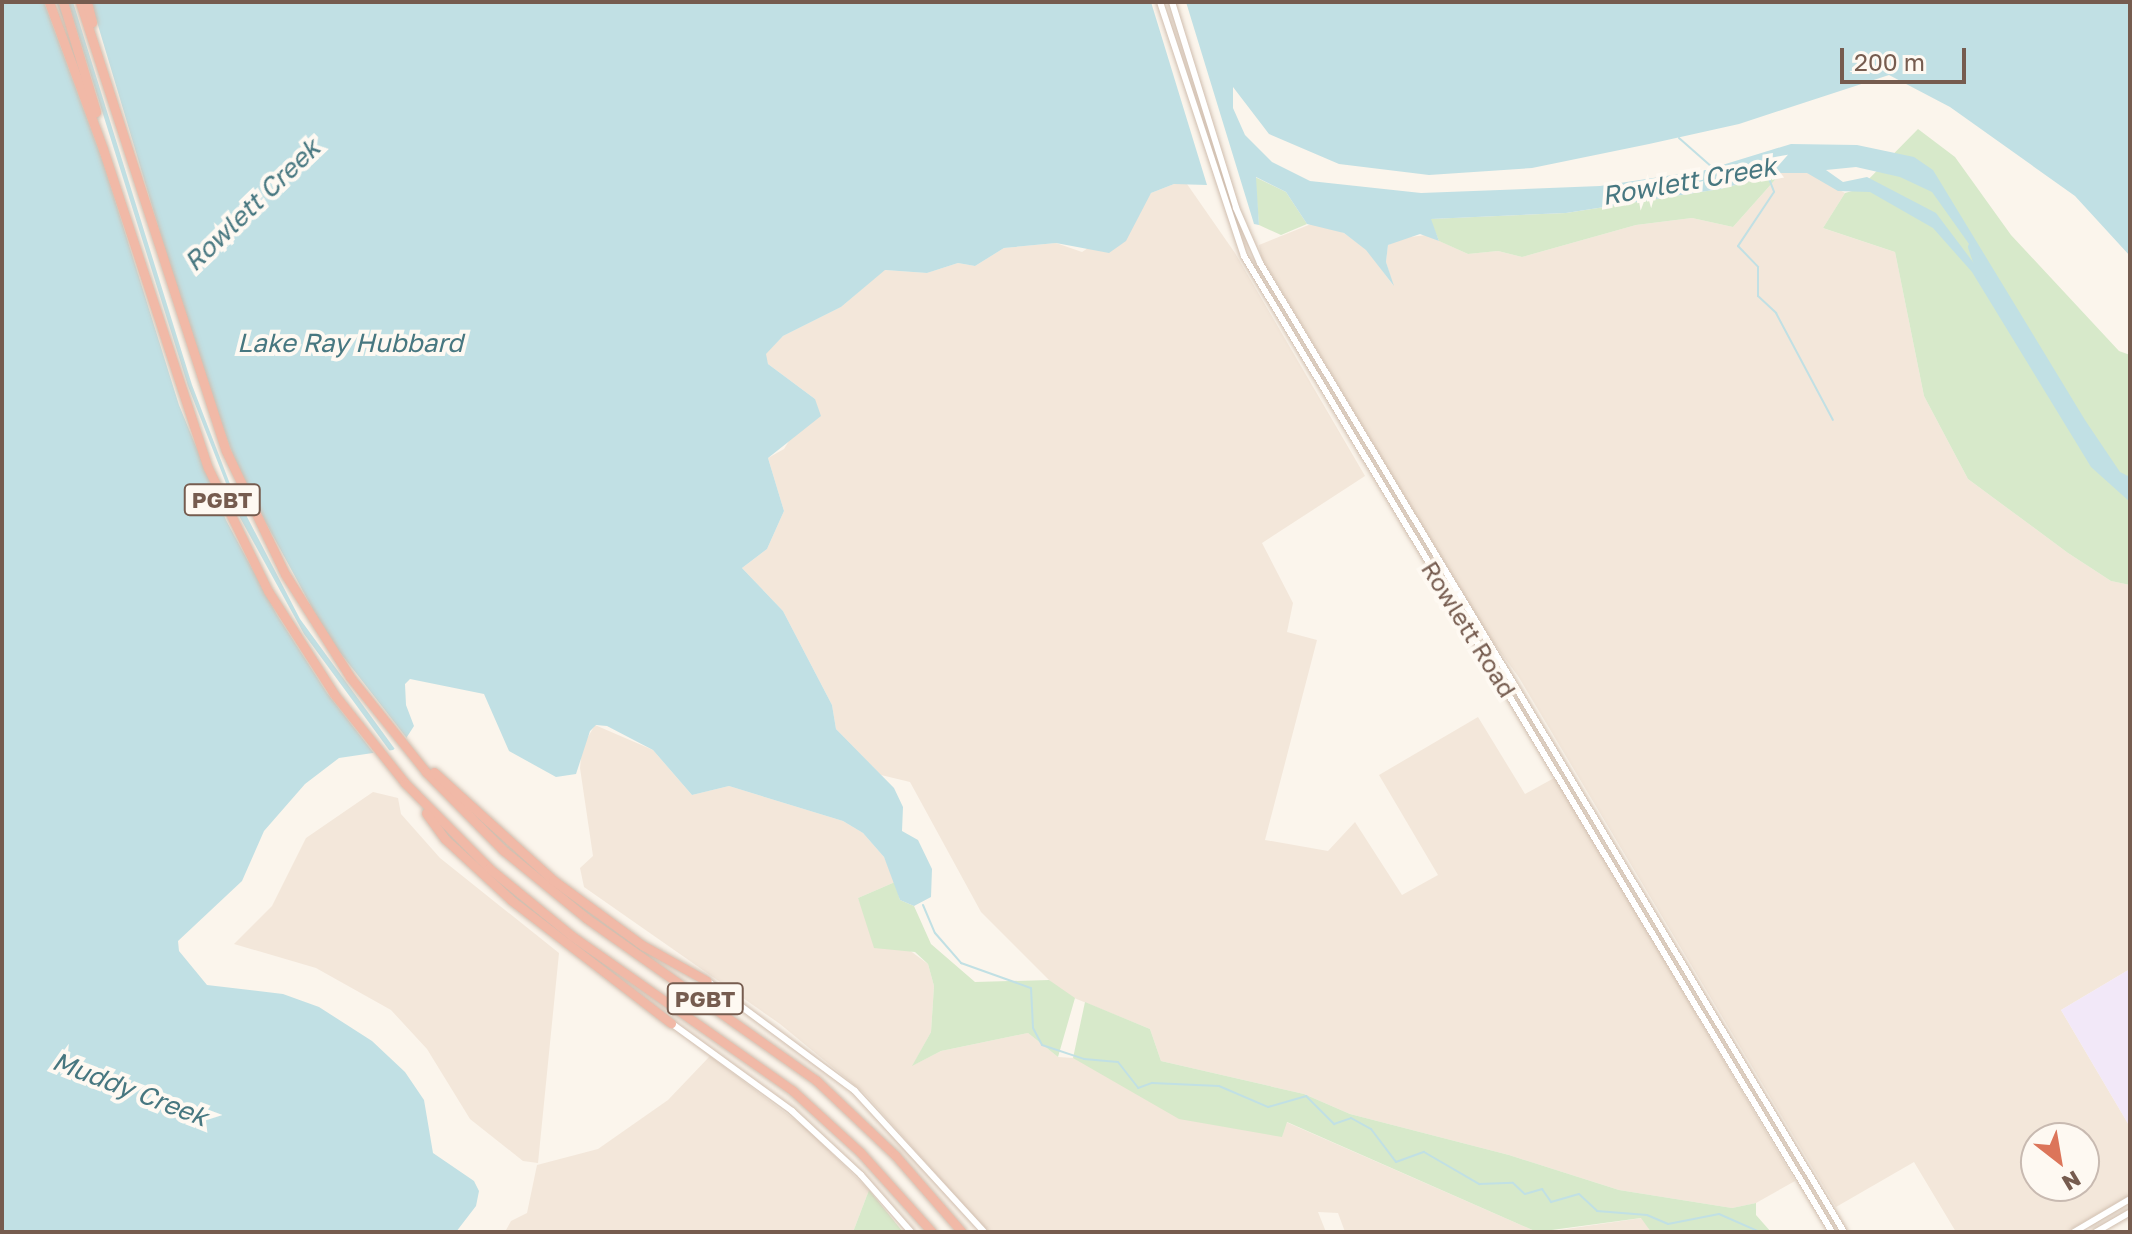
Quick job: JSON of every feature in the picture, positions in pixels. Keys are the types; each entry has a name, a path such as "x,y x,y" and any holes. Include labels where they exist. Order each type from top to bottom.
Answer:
{"highway":[{"path":"49,2 110,170"},
{"path":"63,2 110,170"},
{"path":"80,2 93,35"},
{"path":"87,2 93,35"},
{"name":"PGBT","path":"93,35 205,395 238,480 308,614 410,754 550,890 817,1081 885,1144 962,1232"},
{"name":"PGBT","path":"110,170 186,411 239,538 316,669 415,795 548,918 803,1100 871,1163 932,1232"},
{"path":"437,779 608,922 707,981"},
{"path":"415,795 478,872 671,1023"}],"main road":[{"name":"Rowlett Road","path":"1160,2 1219,194 1244,256 1832,1232"},
{"name":"Rowlett Road","path":"1172,2 1236,208 1260,263 1571,774 1844,1232"},
{"path":"1543,749 1551,748 1571,774"},
{"path":"707,981 855,1091 984,1232"},
{"path":"671,1023 792,1111 861,1175 911,1232"},
{"path":"2074,1232 2130,1199"},
{"path":"2096,1232 2130,1212"},
{"path":"1824,1219 1833,1214"}],"shaded area":[{"path":"1781,173 1808,173 1845,193 1823,228 1895,252 1924,396 1968,479 2068,553 2111,581 2130,585 2130,969 2061,1010 2130,1127 2130,1195 2066,1232 1956,1232 1914,1162 1836,1207 1518,676 1490,638 1261,257 1259,245 1316,222 1344,233 1367,250 1393,285 1386,262 1388,245 1403,238 1426,235 1468,254 1498,251 1522,257 1636,225 1692,218 1733,227"},
{"path":"1174,184 1187,184 1235,253 1365,476 1262,543 1293,603 1287,632 1317,640 1265,840 1328,851 1355,822 1402,895 1438,875 1379,775 1478,717 1525,794 1556,777 1795,1181 1756,1203 1732,1208 1619,1190 1509,1155 1350,1114 1304,1094 1161,1061 1150,1029 1062,993 981,912 910,782 881,775 836,729 832,705 783,611 742,568 767,549 784,511 768,458 784,449 815,399 768,364 765,354 783,336 841,307 884,270 927,273 958,263 975,266 1004,248 1056,243 1082,252 1140,214 1142,202 1151,193"},
{"path":"595,725 653,750 692,795 729,786 843,821 863,833 884,857 895,882 858,898 866,918 928,964 934,986 931,1032 913,1065 941,1051 1028,1033 1058,1057 1074,1058 1116,1080 1282,1136 1286,1122 1537,1232 1345,1232 1338,1213 1318,1212 1326,1232 988,1232 864,1093 780,1024 584,887 580,868 593,856 580,768 582,747"},
{"path":"373,792 398,798 401,814 440,858 559,953 538,1163 523,1161 470,1119 427,1049 391,1010 316,968 234,944 272,906 306,838"},
{"path":"2130,969 2130,1127 2061,1010"},
{"path":"710,1056 807,1129 869,1190 853,1232 505,1232 511,1221 527,1213 537,1165 598,1149 668,1100"},
{"path":"1642,1218 1651,1232 1545,1232"}],"green space":[{"path":"1918,129 1955,157 2011,235 2119,351 2130,355 2130,585 2111,581 2068,553 1968,479 1924,396 1895,252 1823,228 1845,193 1859,189"},
{"path":"1781,173 1733,227 1692,218 1636,225 1522,257 1498,251 1468,254 1439,241 1430,219 1566,213 1720,189"},
{"path":"1255,177 1286,192 1307,224 1281,235 1259,225"},
{"path":"895,882 900,900 914,906 931,944 975,982 1049,980 1075,998 1058,1057 1028,1033 941,1051 912,1066 931,1032 934,986 928,964 915,952 874,948 858,898"},
{"path":"1085,1002 1150,1029 1161,1061 1304,1094 1350,1114 1509,1155 1619,1190 1732,1208 1756,1203 1756,1215 1771,1232 1651,1232 1641,1218 1537,1232 1287,1122 1282,1137 1179,1119 1073,1058"},
{"path":"869,1190 903,1232 853,1232"}],"water":[{"name":"Lake Ray Hubbard","path":"2,2 1151,2 1207,185 1174,184 1151,193 1126,241 1109,253 1056,243 1004,248 975,266 958,263 927,273 885,270 841,307 783,336 766,354 768,364 815,399 821,416 768,458 784,511 767,549 742,568 783,611 832,705 836,729 894,788 903,807 902,831 918,840 932,869 931,897 914,906 900,900 884,857 863,833 843,821 729,786 692,795 653,750 607,726 596,725 590,731 576,774 556,777 509,751 484,694 410,679 405,684 406,705 414,726 405,740 393,750 339,758 305,784 264,831 242,881 178,941 179,951 207,985 283,994 319,1007 372,1041 405,1072 424,1100 433,1153 474,1181 479,1191 476,1206 456,1232 2,1232"},
{"path":"1186,2 2130,2 2130,256 2075,196 1950,107 1889,75 1739,124 1649,144 1532,168 1429,175 1339,164 1269,134 1233,87 1233,108 1245,135 1272,162 1310,181 1421,193 1600,186 1706,170 1791,144 1857,145 1914,157 1933,170 2085,420 2120,472 2130,477 2130,502 2091,467 1972,272 1933,228 1870,192 1838,191 1807,173 1781,173 1720,189 1566,213 1431,219 1439,241 1420,234 1388,245 1386,262 1394,286 1366,250 1344,233 1307,224 1286,192 1256,177 1259,225 1254,224","holes":["1856,167 1900,177 1932,192 1979,258 1979,270 1936,213 1867,177 1843,182 1826,170"]}],"pier":[{"path":"44,2 56,2 66,27 59,2 68,2 188,386 238,514 304,634 392,754 376,756 327,693 277,615 226,520 179,405 103,162"},
{"path":"73,2 91,2 200,366 242,479 328,637 409,741 397,752 300,619 230,484 192,385"}],"waterway":[{"path":"1679,138 1713,168"},
{"path":"1768,176 1774,192 1738,246 1758,267 1758,296 1776,313 1833,420"},
{"name":"Rowlett Creek","path":"1972,247 1982,276"},
{"path":"923,905 935,933 961,963 1031,988 1033,1028 1042,1045 1084,1059 1118,1062 1138,1088 1152,1083 1219,1086 1268,1107 1306,1096 1334,1124 1351,1118 1371,1129 1396,1162 1424,1152 1479,1184 1513,1183 1525,1194 1542,1189 1551,1202 1579,1194 1597,1211 1647,1215 1668,1224 1719,1214 1760,1232"}],"water label":[{"name":"Muddy Creek","path":"130,1089"}]}
